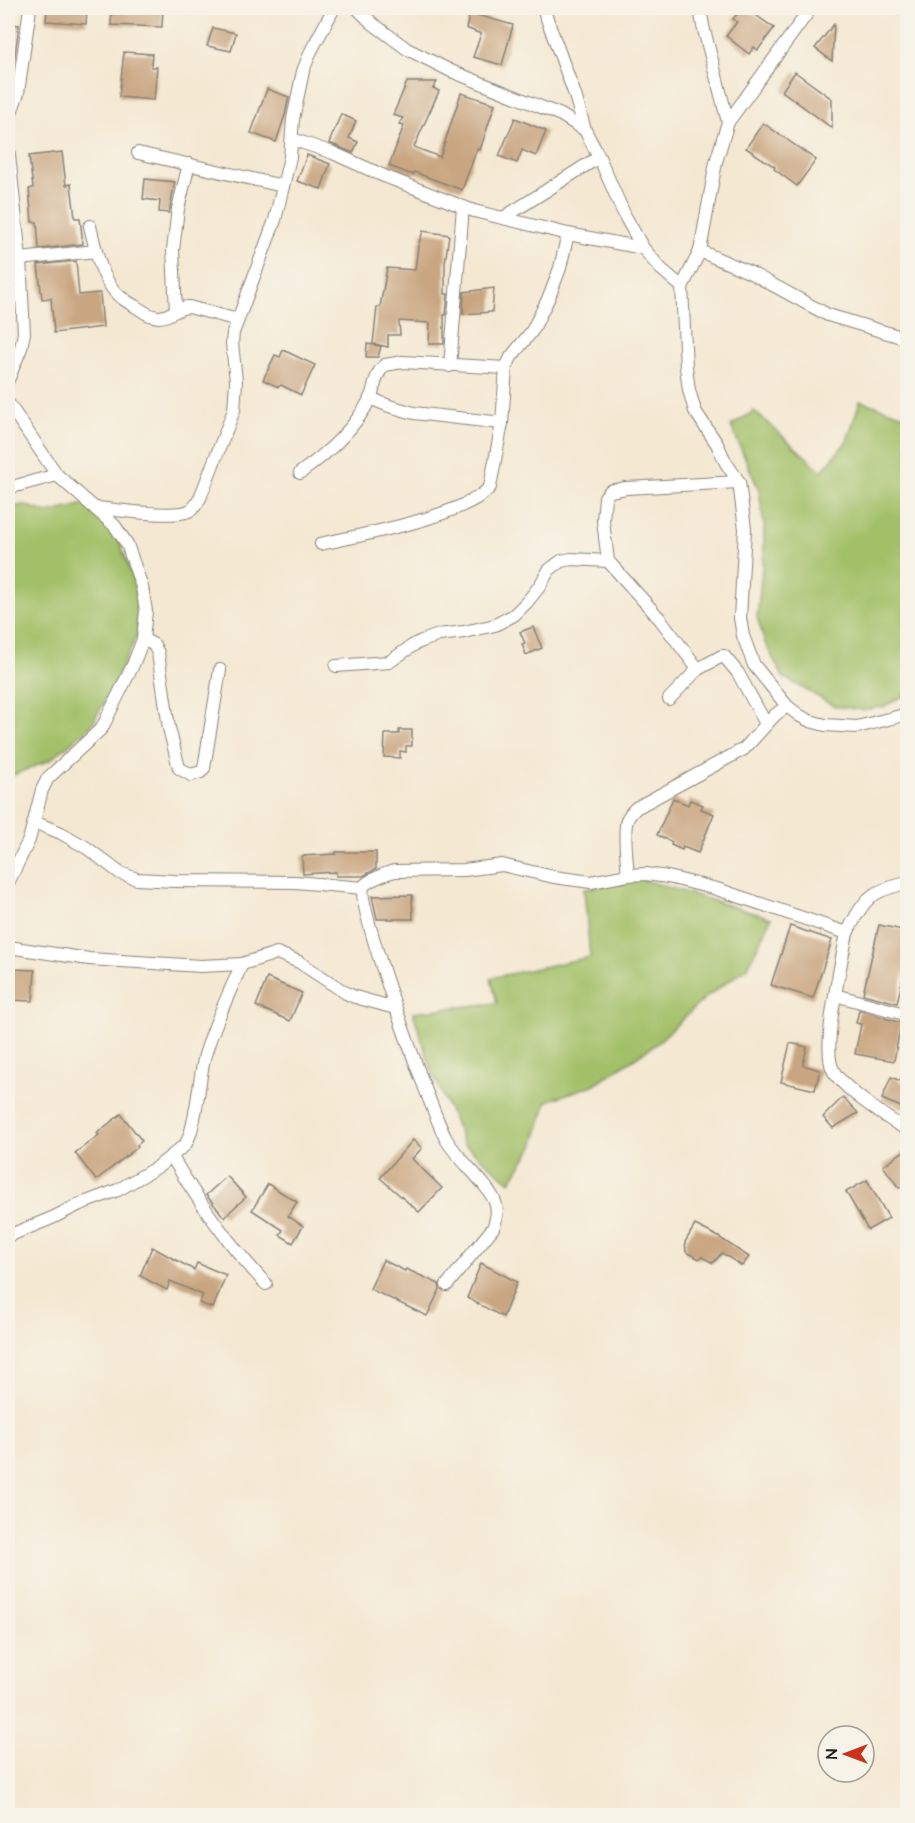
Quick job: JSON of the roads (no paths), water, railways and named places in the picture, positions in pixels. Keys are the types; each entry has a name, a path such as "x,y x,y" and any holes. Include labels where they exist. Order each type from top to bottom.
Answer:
{"street":[{"path":"8,121 18,93 30,8"},
{"path":"95,508 177,514 193,509 200,498 234,410 236,381 233,333 275,220 290,156 293,119 303,71 334,8"},
{"path":"357,8 372,23 407,49 451,71 561,115 585,130"},
{"path":"543,8 575,95 585,130 625,216 643,248 660,268 682,286"},
{"path":"700,8 728,122"},
{"path":"811,8 728,122 716,162 700,251 682,286 686,367 695,411 739,482 746,528 740,618 743,636 754,664 787,706 810,721 840,727 866,726 908,714"},
{"path":"292,139 333,153 463,207 568,234 643,248"},
{"path":"8,146 20,259 24,333 21,348 8,380"},
{"path":"138,153 283,186"},
{"path":"503,218 599,157"},
{"path":"176,311 173,250 178,209 189,164"},
{"path":"450,366 463,207"},
{"path":"90,226 106,281 120,296 154,317 162,318 182,307 189,307 238,320"},
{"path":"321,544 421,520 485,493 491,482 502,423 506,368 532,331 550,295 560,268 568,234"},
{"path":"20,259 96,251"},
{"path":"700,251 751,273 828,315 908,339"},
{"path":"300,473 320,459 354,423 370,398 378,374 385,365 403,362 506,368"},
{"path":"370,398 414,413 502,423"},
{"path":"8,403 57,475 119,531 132,558 146,611 143,639 102,728 48,778 42,790 30,840 8,883"},
{"path":"8,488 57,475"},
{"path":"698,669 660,619 608,561 603,520 605,497 610,491 626,488 739,482"},
{"path":"336,666 389,662 415,644 430,638 495,625 514,615 539,588 549,570 561,561 571,559 608,561"},
{"path":"143,639 154,645 158,653 169,728 179,768 191,775 201,772 204,768 220,670"},
{"path":"669,699 698,669 722,656 727,658 738,672 766,724"},
{"path":"628,875 626,823 636,808 744,749 776,714 787,706"},
{"path":"34,822 61,833 87,848 128,877 175,881 295,882 363,888"},
{"path":"447,1285 493,1227 496,1206 486,1189 447,1140 435,1114 396,1008 364,904 363,888 367,883 390,872 464,870 489,866 514,867 546,876 591,882 646,874 717,889 847,933"},
{"path":"908,883 888,887 870,896 860,908 847,933 835,995 829,1046 832,1068 837,1077 871,1106 908,1130"},
{"path":"8,947 89,960 201,966 242,964 274,953 282,954 299,962 346,993 396,1008"},
{"path":"8,1236 78,1205 118,1191 140,1179 185,1145 190,1136 199,1078 206,1053 242,964"},
{"path":"835,995 908,1015"},
{"path":"172,1157 201,1203 249,1266 266,1284"}]}
